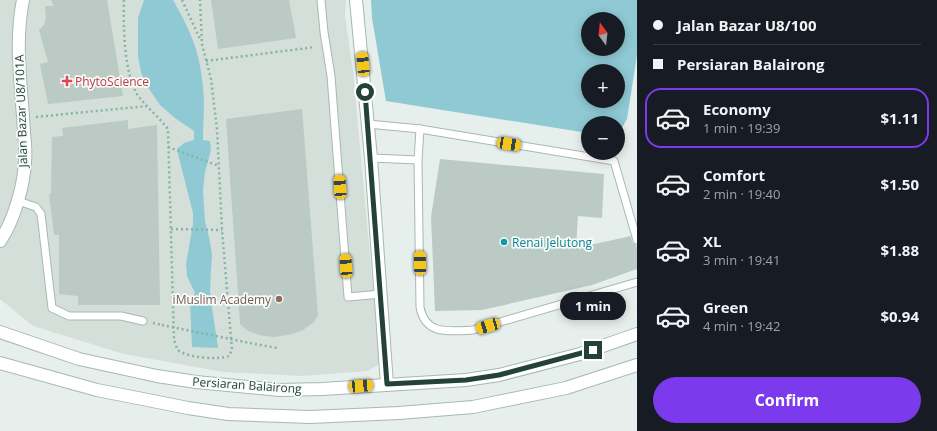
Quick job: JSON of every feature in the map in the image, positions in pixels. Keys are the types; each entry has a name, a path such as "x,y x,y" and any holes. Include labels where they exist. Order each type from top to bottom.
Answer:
{"street":[{"name":"Jalan Bazar U8/101A","path":"0,241 5,234 18,201 25,161 24,118 18,47 20,14 23,0"},
{"path":"356,0 371,158 387,384"},
{"name":"Persiaran Balairong","path":"0,332 79,359 157,376 196,382 280,390 322,389 466,380 499,375 580,354 637,334"},
{"path":"0,363 97,390 188,408 228,414 310,417 399,413 472,407 566,388 637,365"}],"lane":[{"path":"321,0 326,46 332,76 348,297 381,294"},
{"path":"368,124 420,129 614,161 637,240"},
{"path":"420,129 418,160 420,307 421,314 430,326 437,330 445,331 473,330 637,282"},
{"path":"371,158 418,160"},
{"path":"18,201 36,207 41,214 52,308 69,316 121,316 143,321"}],"path":[{"path":"124,0 125,44 129,74 137,93 168,129 174,340 177,348 184,354 222,358 229,356 232,350 222,230 217,129 211,80 202,44 200,0"},
{"path":"182,0 202,44"},
{"path":"206,61 326,46"},
{"path":"24,118 147,106"},
{"path":"168,147 219,166"},
{"path":"171,229 222,230"},
{"path":"162,325 277,348"}],"shaded area":[{"path":"0,0 346,0 345,16 353,71 380,364 367,371 303,376 223,372 124,354 33,326 0,299"}],"water":[{"path":"144,0 173,0 193,41 202,74 204,93 203,140 210,141 211,150 205,172 203,190 205,222 212,254 210,289 218,348 192,347 190,302 195,293 187,276 186,264 193,224 193,213 177,149 184,143 194,140 194,131 175,118 160,105 147,86 141,72 138,56 138,18"},
{"path":"371,0 637,0 637,55 627,119 625,123 625,116 581,116 581,132 386,101 372,18"}],"building":[{"path":"51,0 107,0 123,96 48,104 40,64 48,62 39,30 44,25 46,17 45,6 54,6"},
{"path":"211,0 289,0 296,38 218,49"},
{"path":"302,109 318,315 314,322 303,330 292,334 275,337 263,336 248,331 240,324 226,119"},
{"path":"128,120 128,129 157,125 160,305 78,305 78,296 59,294 59,235 54,235 49,194 51,194 52,137 63,136 62,128"},
{"name":"Renai Jelutong","path":"440,159 604,174 602,218 578,216 576,248 631,236 632,242 637,248 637,269 592,285 482,310 435,311 431,217"}],"place":[{"name":"PhytoScience","path":"67,81"},
{"name":"Renai Jelutong","path":"504,242"},
{"name":"iMuslim Academy","path":"279,299"}],"route":[{"path":"365,92 387,384 466,380 499,375 593,350"}]}
